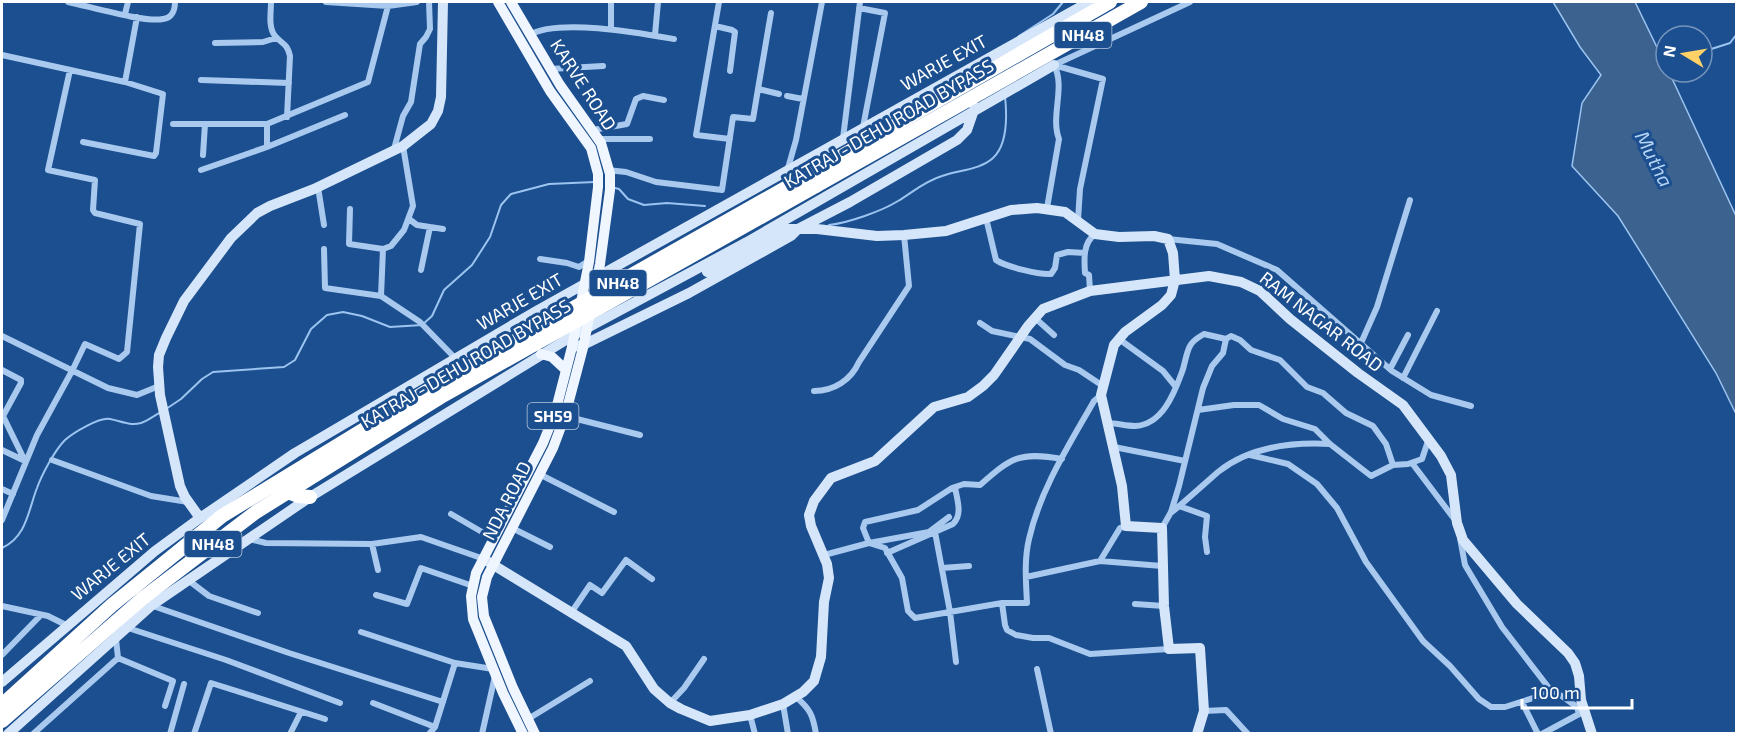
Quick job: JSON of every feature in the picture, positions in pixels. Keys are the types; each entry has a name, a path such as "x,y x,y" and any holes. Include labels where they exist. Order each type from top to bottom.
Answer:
{"highway":[{"name":"KATRAJ - DEHU ROAD BYPASS","path":"967,92 993,93 1024,68 1048,61 1141,2"},
{"name":"KATRAJ - DEHU ROAD BYPASS","path":"5,722 112,604 222,516 967,92 989,72 1026,51 1097,3"},
{"name":"KATRAJ - DEHU ROAD BYPASS","path":"5,722 143,598 256,512 432,395"},
{"path":"288,492 310,497"}],"main road":[{"name":"KARVE ROAD","path":"498,2 550,69 596,135 610,190 593,262"},
{"name":"KARVE ROAD","path":"511,2 555,98 591,148 604,172"},
{"name":"KARVE ROAD","path":"593,262 598,187 604,172"},
{"name":"SH59","path":"593,262 597,276"},
{"name":"SH59","path":"585,284 593,262"},
{"name":"NDA ROAD","path":"494,539 549,431 566,370 579,339 597,276"},
{"name":"NDA ROAD","path":"523,734 498,670 473,618 471,607 473,586 476,573 488,562 512,528 559,435 565,416 579,339 585,284"},
{"path":"541,354 552,357 566,370"},
{"name":"SH59","path":"488,562 494,539"},
{"name":"NDA ROAD","path":"488,562 482,606 498,670 535,734"}],"street":[{"path":"68,2 161,20 170,16 175,8 175,2"},
{"path":"125,14 128,2"},
{"path":"271,2 270,23 276,38 288,47 290,56 287,117"},
{"path":"326,2 388,6 417,2"},
{"path":"350,209 349,244 383,249 391,246 404,230 409,219 413,206 398,147 402,116 411,102 420,44 430,29 429,2"},
{"path":"200,518 184,497 159,391 159,355 175,316 231,238 250,219 270,206 318,187 398,147 431,124 438,111 441,98 443,2"},
{"path":"611,2 611,29"},
{"path":"655,36 658,2"},
{"path":"719,2 696,135 730,139"},
{"path":"789,168 822,2"},
{"path":"993,93 1018,86 1048,61 1190,2"},
{"name":"WARJE EXIT","path":"5,722 116,639 152,605 310,497 541,354 579,339 747,242 967,92 1005,48 1097,3"},
{"path":"843,138 859,5 885,13 863,127"},
{"path":"173,124 267,124 368,82 388,6"},
{"path":"604,172 626,172 657,182 722,190 733,117 753,119 771,13"},
{"path":"125,82 137,17"},
{"path":"715,27 735,32 730,71"},
{"path":"526,38 539,29 611,29 674,39"},
{"path":"215,43 262,42 276,38"},
{"path":"2,55 125,82 163,94 156,153 149,156 83,142"},
{"path":"1047,208 1059,139 1055,129 1058,83 1056,68 1048,61"},
{"path":"1048,61 1102,79 1080,189 1077,220"},
{"path":"550,69 603,66"},
{"path":"2,520 37,435 85,344 118,359 127,352 140,224 94,213 95,180 48,170 70,70"},
{"path":"201,80 289,83"},
{"path":"758,90 779,94"},
{"path":"798,229 850,202 957,140 967,130 967,92"},
{"name":"WARJE EXIT","path":"2,682 155,551 295,453 597,276 863,127 967,92"},
{"path":"596,135 627,124 636,99 643,96 664,100"},
{"path":"787,96 804,99"},
{"path":"201,170 267,147 345,115"},
{"path":"203,155 205,124"},
{"path":"267,124 267,147"},
{"path":"596,135 651,139"},
{"path":"318,187 324,225"},
{"path":"1361,343 1377,307 1410,200"},
{"path":"579,339 788,229 817,229 877,237 904,235 946,231 1011,210 1047,208 1065,212 1095,234 1119,237 1154,236 1217,244 1277,270 1390,369 1431,395 1471,406"},
{"path":"986,218 996,260 1001,263 1040,274 1050,274 1057,255 1068,252 1085,253"},
{"path":"409,219 417,225 443,229"},
{"path":"421,270 429,227"},
{"path":"1090,291 1089,275 1085,273 1085,253 1089,238 1095,234"},
{"path":"814,391 826,391 855,371 909,286 904,235"},
{"path":"869,543 885,548 902,578 908,611 915,618 1002,603 1027,603 1029,540 1036,516 1062,459 1102,390 1113,349 1119,339 1162,305 1171,295 1175,280 1173,254 1168,239"},
{"path":"324,249 325,288 381,296 420,322 455,358"},
{"path":"381,296 383,249"},
{"path":"540,259 579,267 593,262"},
{"name":"RAM NAGAR ROAD","path":"670,703 710,721 750,715 783,704 803,692 814,681 821,657 824,602 829,579 824,555 811,526 809,514 822,488 831,478 875,461 934,407 968,397 983,386 994,375 1019,337 1043,309 1090,291 1209,276 1241,282 1260,291 1290,319 1403,405 1441,456 1451,475 1458,528 1463,540 1517,604 1568,653 1575,663 1579,676 1582,712 1592,734"},
{"path":"1403,378 1437,311"},
{"path":"1035,318 1054,335"},
{"path":"980,323 992,331 1030,339 1065,365 1079,370 1102,390 1107,423 1122,486 1126,526"},
{"path":"1107,423 1136,426 1160,414 1170,401 1194,339 1204,334 1227,339 1230,336 1240,340 1251,350 1280,360 1307,387 1323,393 1346,413 1373,426 1386,444 1393,465"},
{"path":"1390,369 1408,335"},
{"path":"2,336 108,387 137,395 159,391"},
{"path":"1119,339 1162,371 1176,387"},
{"path":"1169,649 1164,606 1162,528 1171,512 1203,388 1212,366 1223,353 1227,339"},
{"path":"2,370 21,380 2,415 25,461"},
{"path":"1198,410 1234,405 1259,405 1283,419 1315,429 1330,444 1371,476 1393,465 1412,463 1422,459 1428,441"},
{"path":"565,416 640,435"},
{"path":"1171,512 1219,471 1236,460 1299,443 1330,444"},
{"path":"1114,447 1185,461"},
{"path":"2,450 25,461"},
{"path":"869,543 863,528 865,522 918,510 955,487 964,484 980,485 1015,458 1041,455 1062,459"},
{"path":"1250,455 1288,464 1317,484 1337,508 1366,562 1423,641 1450,666 1479,699 1491,706 1505,707 1552,692"},
{"path":"52,460 151,496 188,502"},
{"path":"1412,463 1458,528 1465,565 1502,627 1552,692 1562,696 1582,712 1540,734 1522,702"},
{"path":"539,474 614,512"},
{"path":"887,553 953,524 958,519 959,513 955,487"},
{"path":"2,489 14,494"},
{"path":"1179,506 1207,516 1205,537 1207,552"},
{"path":"451,514 494,539"},
{"path":"824,555 869,543 929,532 948,517"},
{"path":"1100,561 1120,528 1126,526 1162,528"},
{"path":"512,528 550,548"},
{"path":"935,532 950,612 956,662"},
{"path":"248,538 266,543 372,544 421,537 488,562 626,646 654,689 670,703 684,688 704,659"},
{"path":"372,544 378,570"},
{"path":"571,613 590,585 602,593 626,560 652,579"},
{"path":"1026,578 1100,561 1162,566"},
{"path":"942,568 969,566"},
{"path":"376,595 407,604 421,568 473,586"},
{"path":"187,580 209,596 258,613"},
{"path":"1002,603 1007,630 1033,638 1049,638 1090,654 1200,648 1204,711 1197,734"},
{"path":"1135,604 1164,606"},
{"path":"152,605 289,653 443,702"},
{"path":"2,606 41,615 66,625"},
{"path":"2,655 41,615"},
{"path":"128,628 226,660 340,703"},
{"path":"360,632 455,663 498,670 482,734"},
{"path":"116,639 118,658"},
{"path":"118,658 173,681 165,706"},
{"path":"33,734 118,658"},
{"path":"429,734 435,727 455,663"},
{"path":"1037,669 1051,734"},
{"path":"528,719 590,681"},
{"path":"194,734 211,683 325,719"},
{"path":"170,734 184,684"},
{"path":"796,697 808,707 816,734"},
{"path":"373,703 435,727"},
{"path":"783,704 789,734"},
{"path":"1204,711 1226,710 1248,734"},
{"path":"290,734 301,712"},
{"path":"750,715 755,734"}],"water":[{"name":"Mutha","path":"1553,2 1635,2 1654,41 1654,84 1675,84 1736,216 1736,414 1716,373 1618,216 1572,166 1582,103 1601,75 1580,47"}],"waterway":[{"path":"1019,36 1053,14 1063,2"},
{"path":"1714,48 1730,43 1736,35"},
{"path":"829,225 846,222 874,212 891,205 936,178 988,162 998,152 1004,137 1005,96"},
{"path":"166,409 213,372 284,367 295,360 311,329 327,315 343,312 362,316 390,327 422,325 432,316 444,290 472,265 490,237 501,205 511,194 549,184 595,182"},
{"path":"615,188 619,189 628,199 644,205 667,203 705,206"},
{"path":"2,548 17,537 22,530 42,476 65,440 99,420 110,419 137,424 161,412"}]}
